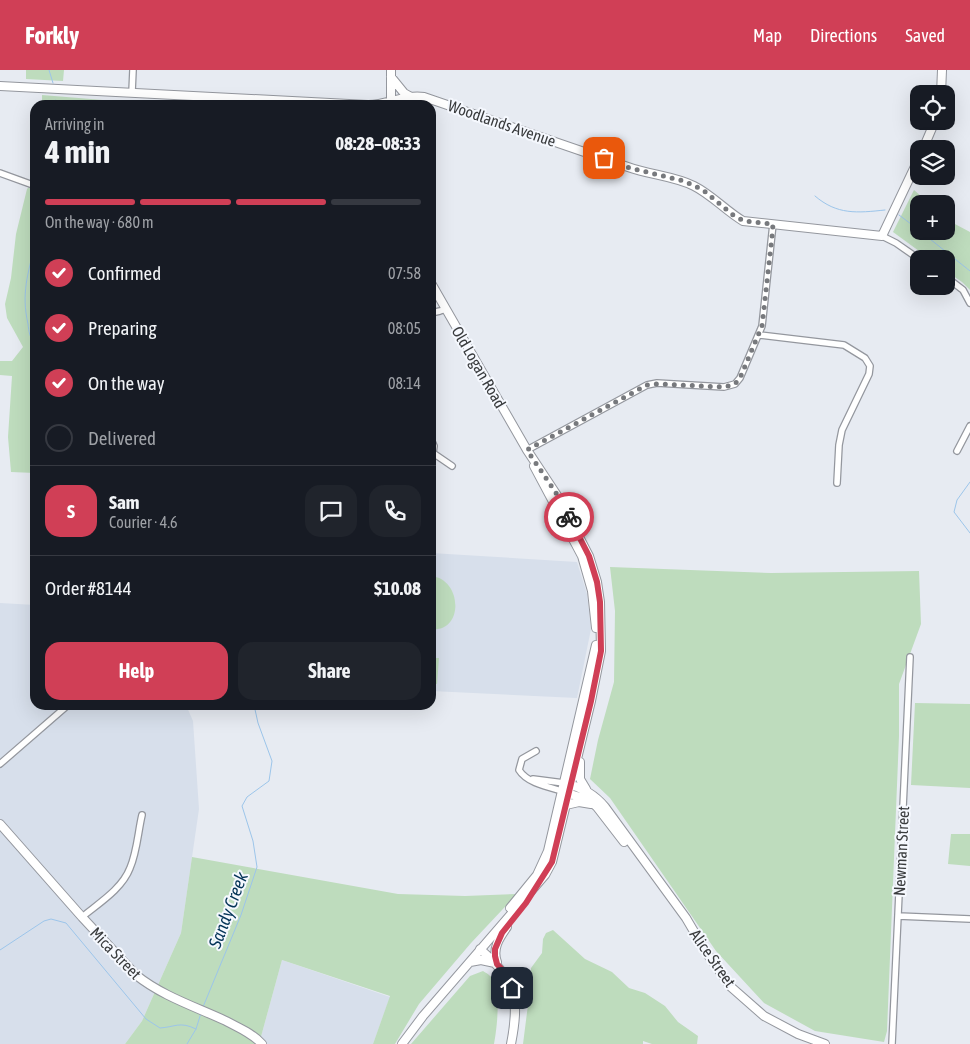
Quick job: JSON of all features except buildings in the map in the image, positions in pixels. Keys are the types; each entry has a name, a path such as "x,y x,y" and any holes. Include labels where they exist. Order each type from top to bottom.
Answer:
{"street":[{"path":"132,92 133,70"},
{"path":"941,85 942,70"},
{"path":"391,73 404,93 411,96"},
{"path":"391,73 391,100"},
{"name":"Woodlands Avenue","path":"0,86 277,100"},
{"name":"Woodlands Avenue","path":"400,100 411,96 433,100"},
{"name":"Woodlands Avenue","path":"436,101 630,168 684,181 703,190 733,215 744,221 882,236 896,242 910,252"},
{"path":"0,173 30,183"},
{"path":"882,236 910,177"},
{"path":"527,450 647,385 724,387 735,384 740,378 760,335 764,314 773,224"},
{"path":"955,284 963,290 970,303"},
{"name":"Old Logan Road","path":"436,291 527,450 556,493 578,532 589,556 598,589 601,651 583,733 567,788"},
{"path":"436,312 446,308"},
{"path":"760,335 844,345 865,358 870,366 869,374 842,430 837,483"},
{"path":"956,452 970,426"},
{"name":"Old Logan Road","path":"527,450 538,476 566,523 582,556 592,591 596,627 594,658 567,788"},
{"path":"436,456 452,466"},
{"name":"Newman Street","path":"892,1044 910,657"},
{"path":"0,764 62,710"},
{"name":"Old Logan Road","path":"583,733 580,777 588,792"},
{"path":"536,751 522,759 519,770 523,776 528,779 567,788"},
{"path":"497,964 495,952 502,933 526,903 552,862 566,806 567,788"},
{"path":"480,949 483,940 520,897 540,869 567,788"},
{"name":"Alice Street","path":"567,788 588,792 605,807 686,918 706,952 731,987 745,1001 764,1016 798,1034 825,1044"},
{"name":"Alice Street","path":"567,788 589,800 597,807 646,865"},
{"path":"566,806 579,802 597,807"},
{"path":"82,917 119,886 131,867 142,815"},
{"name":"Mica Street","path":"0,824 82,917 145,983 255,1036 262,1044"},
{"path":"402,1044 480,949 545,875"},
{"path":"898,916 970,919"},
{"path":"480,949 497,964 508,978 515,1000 516,1016 511,1044"},
{"path":"470,962 481,960 497,964"}],"shaded area":[{"path":"436,553 577,562 587,594 591,629 577,698 436,691"},
{"path":"0,603 30,605 30,710 188,710 193,721 199,809 181,933 142,1021 125,1044 0,1044"},
{"path":"282,960 390,997 373,1044 259,1044"}],"green space":[{"path":"26,70 64,70 63,81 26,79"},
{"path":"42,95 103,100 42,100"},
{"path":"30,186 30,473 11,472 8,437 12,376 0,375 0,361 12,361 23,347 7,318 5,304 11,278 16,234 27,189"},
{"path":"914,190 920,195 912,195"},
{"path":"910,198 910,240 955,240 955,224 970,232 970,290 955,277 955,250 918,250 893,232"},
{"path":"610,567 771,573 919,571 921,624 899,684 899,736 887,1031 884,1042 815,1031 764,1003 716,951 610,798 590,779 598,740 614,682 615,611"},
{"path":"436,577 442,579 454,595 454,615 449,623 442,628 436,629"},
{"path":"436,658 439,658 437,684"},
{"path":"915,703 970,704 970,788 911,785"},
{"path":"951,834 970,834 970,866 948,864"},
{"path":"192,857 398,894 465,896 517,894 471,943 419,1004 395,1044 373,1044 390,996 282,960 259,1044 125,1044 142,1021 181,933"},
{"path":"553,930 585,959 612,972 629,988 645,993 665,1006 678,1022 698,1036 697,1044 652,1044 643,1041 643,1044 523,1044 531,968 542,953 543,939 546,933"},
{"path":"483,971 493,979 497,990 498,1014 494,1044 411,1044 470,976"}],"waterway":[{"name":"Sandy Creek","path":"49,70 53,83"},
{"path":"815,196 839,210 856,212 885,210"},
{"path":"899,215 910,223"},
{"path":"931,240 970,271"},
{"name":"Sandy Creek","path":"30,265 25,293 30,334"},
{"path":"970,482 957,500 954,512 970,533"},
{"name":"Sandy Creek","path":"203,1007 241,915 257,867 253,841 242,806 247,797 269,781 272,761 255,710"},
{"path":"0,950 44,921 51,919 66,923 146,1019 160,1028 186,1025 196,1029"},
{"name":"Sandy Creek","path":"187,1044 196,1029 201,1013"}],"way so far":[{"path":"569,517 556,493 527,450 647,385 724,387 735,384 740,378 760,335 772,237 773,224 744,221 733,215 703,190 693,185 684,181 630,168 604,158"}],"route":[{"path":"512,988 506,974 497,964 495,949 502,933 526,903 552,862 591,701 601,651 600,602 597,582 589,556 569,517"}]}
